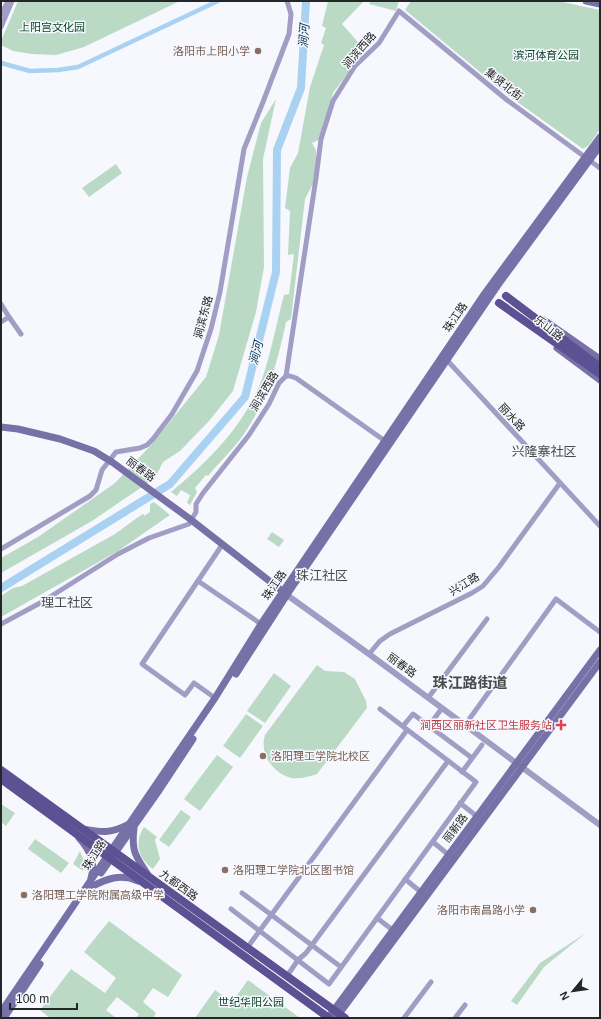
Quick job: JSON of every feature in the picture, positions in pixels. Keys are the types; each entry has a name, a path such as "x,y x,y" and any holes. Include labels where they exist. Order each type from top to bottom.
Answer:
{"main road":[{"path":"586,1 600,4"},
{"name":"珠江路","path":"4,1018 110,855 215,698 261,624 284,594 490,292 587,158 600,137"},
{"name":"珠江路","path":"587,158 600,146"},
{"name":"乐山路","path":"490,292 506,296 568,336 600,359"},
{"name":"乐山路","path":"490,292 499,303 565,355 600,380"},
{"path":"506,296 600,374"},
{"path":"499,303 600,366"},
{"name":"珠江路","path":"131,824 158,792 284,594 385,441 445,358"},
{"name":"丽春路","path":"1,427 18,429 60,439 94,451 284,594"},
{"name":"丽春路","path":"1,431 57,442 109,463"},
{"name":"丽春路","path":"190,522 220,548 284,594"},
{"name":"丽新路","path":"520,765 600,650"},
{"name":"丽新路","path":"328,1018 338,1015 424,894 520,765 600,662"},
{"name":"九都西路","path":"1,770 110,855 142,882 328,1018"},
{"name":"九都西路","path":"1,779 79,831"},
{"path":"79,831 111,831 131,824 134,852 149,877"},
{"path":"79,831 88,848 92,861 90,887"},
{"name":"九都西路","path":"110,855 149,877 287,976 338,1015"},
{"path":"90,887 111,878 121,877 142,882"},
{"name":"珠江路","path":"1,1012 90,887"}],"street":[{"path":"1,15 8,1"},
{"path":"1,27 12,1"},
{"name":"涧滨东路","path":"109,463 116,452 140,448 147,445 153,439 172,414 197,371 211,329 220,292 244,149 269,89 289,34 291,14 287,1"},
{"name":"集贤北街","path":"399,11 507,100 600,168"},
{"name":"涧滨西路","path":"190,522 196,512 196,504 203,492 249,435 269,404 279,383 286,376 321,139 333,101 355,66 380,43 399,11"},
{"path":"1,304 21,334"},
{"path":"1,322 10,317"},
{"name":"丽水路","path":"445,358 600,526"},
{"path":"286,376 296,378 385,441"},
{"path":"1,549 90,496 96,490 102,470 109,463"},
{"name":"兴江路","path":"369,654 380,641 390,634 483,586 499,567 560,483"},
{"path":"1,624 42,602 118,554 144,540 190,522"},
{"path":"215,698 194,683 185,695 142,664 220,548"},
{"path":"198,581 261,624"},
{"name":"丽春路","path":"284,594 369,654 600,825"},
{"path":"464,724 556,599 600,632"},
{"path":"428,698 487,619"},
{"path":"429,726 442,708"},
{"path":"231,909 329,984 476,782 380,709"},
{"path":"247,948 405,728 413,714 472,758"},
{"path":"462,772 482,745"},
{"path":"287,976 298,960 306,954 448,761"},
{"path":"460,803 480,819"},
{"path":"432,842 452,857"},
{"path":"405,879 424,894"},
{"path":"242,893 341,967"},
{"path":"377,918 396,932"},
{"path":"404,1018 431,982"},
{"path":"455,1018 465,1005"}],"green space":[{"name":"上阳宫文化园","path":"18,1 180,1 84,47 56,55 32,54 13,51 1,45 1,41"},
{"path":"328,1 364,1 342,24 365,50 333,93 321,139 312,143 316,150 316,178 305,199 291,319 286,322 276,364 266,392 254,418 242,437 208,476 206,475 195,488 197,492 190,505 187,503 190,495 181,490 177,496 171,492 200,467 226,439 248,408 264,373 284,295 289,294 294,254 288,255 290,211 285,208 290,168 298,153 310,87 324,45 321,43 326,28 322,26"},
{"path":"371,1 399,1 396,11 369,4"},
{"name":"滨河体育公园","path":"411,1 558,1 600,10 600,129 589,145 583,149 509,96 405,10"},
{"path":"276,99 263,159 264,267 256,312 233,391 209,421 180,451 163,462 155,478 92,521 1,573 1,558 38,537 115,483 151,445 206,377 219,335 247,177 261,123"},
{"path":"116,164 122,173 89,197 82,188"},
{"path":"154,502 170,515 118,551 1,617 1,596 13,588 22,586 115,534 141,515 144,514 144,516 150,512 150,504"},
{"path":"272,532 284,540 279,547 267,539"},
{"path":"317,665 325,671 344,672 355,679 366,701 367,708 317,774 304,778 287,777 277,771 269,762 265,752 264,738"},
{"path":"274,673 291,686 265,723 247,711"},
{"path":"246,714 263,726 240,758 223,746"},
{"path":"217,755 233,767 200,811 184,799"},
{"path":"1,804 15,813 6,826 1,822"},
{"path":"181,810 191,817 169,847 159,840"},
{"path":"144,827 157,837 155,840 160,859 153,869 144,860 139,850 139,838"},
{"path":"35,839 69,863 61,873 28,849"},
{"path":"80,851 84,862 83,871 73,864"},
{"path":"109,921 182,975 168,997 153,988 143,1002 156,1013 153,1018 136,1018 139,1014 117,997 106,1010 116,1018 50,1018 40,1010 71,969 105,993 116,978 84,952"},
{"path":"586,933 544,967 517,1005 511,1001 540,963"},
{"name":"世纪华阳公园","path":"248,980 300,1018 195,1018 215,990 232,1002"}],"waterway":[{"path":"1,63 30,71 58,70 78,67 218,1"},
{"name":"涧河","path":"1,588 170,484 245,397 276,272 277,150 301,88 306,1"}],"place":[{"name":"洛阳市上阳小学","path":"258,51"},
{"name":"涧西区丽新社区卫生服务站","path":"561,725"},
{"name":"洛阳理工学院北校区","path":"263,756"},
{"name":"洛阳理工学院北区图书馆","path":"225,870"},
{"name":"洛阳理工学院附属高级中学","path":"24,895"},
{"name":"洛阳市南昌路小学","path":"533,910"}],"district":[{"name":"兴隆寨社区","path":"544,451"},
{"name":"珠江社区","path":"322,575"},
{"name":"理工社区","path":"67,602"},
{"name":"珠江路街道","path":"470,683"}]}
